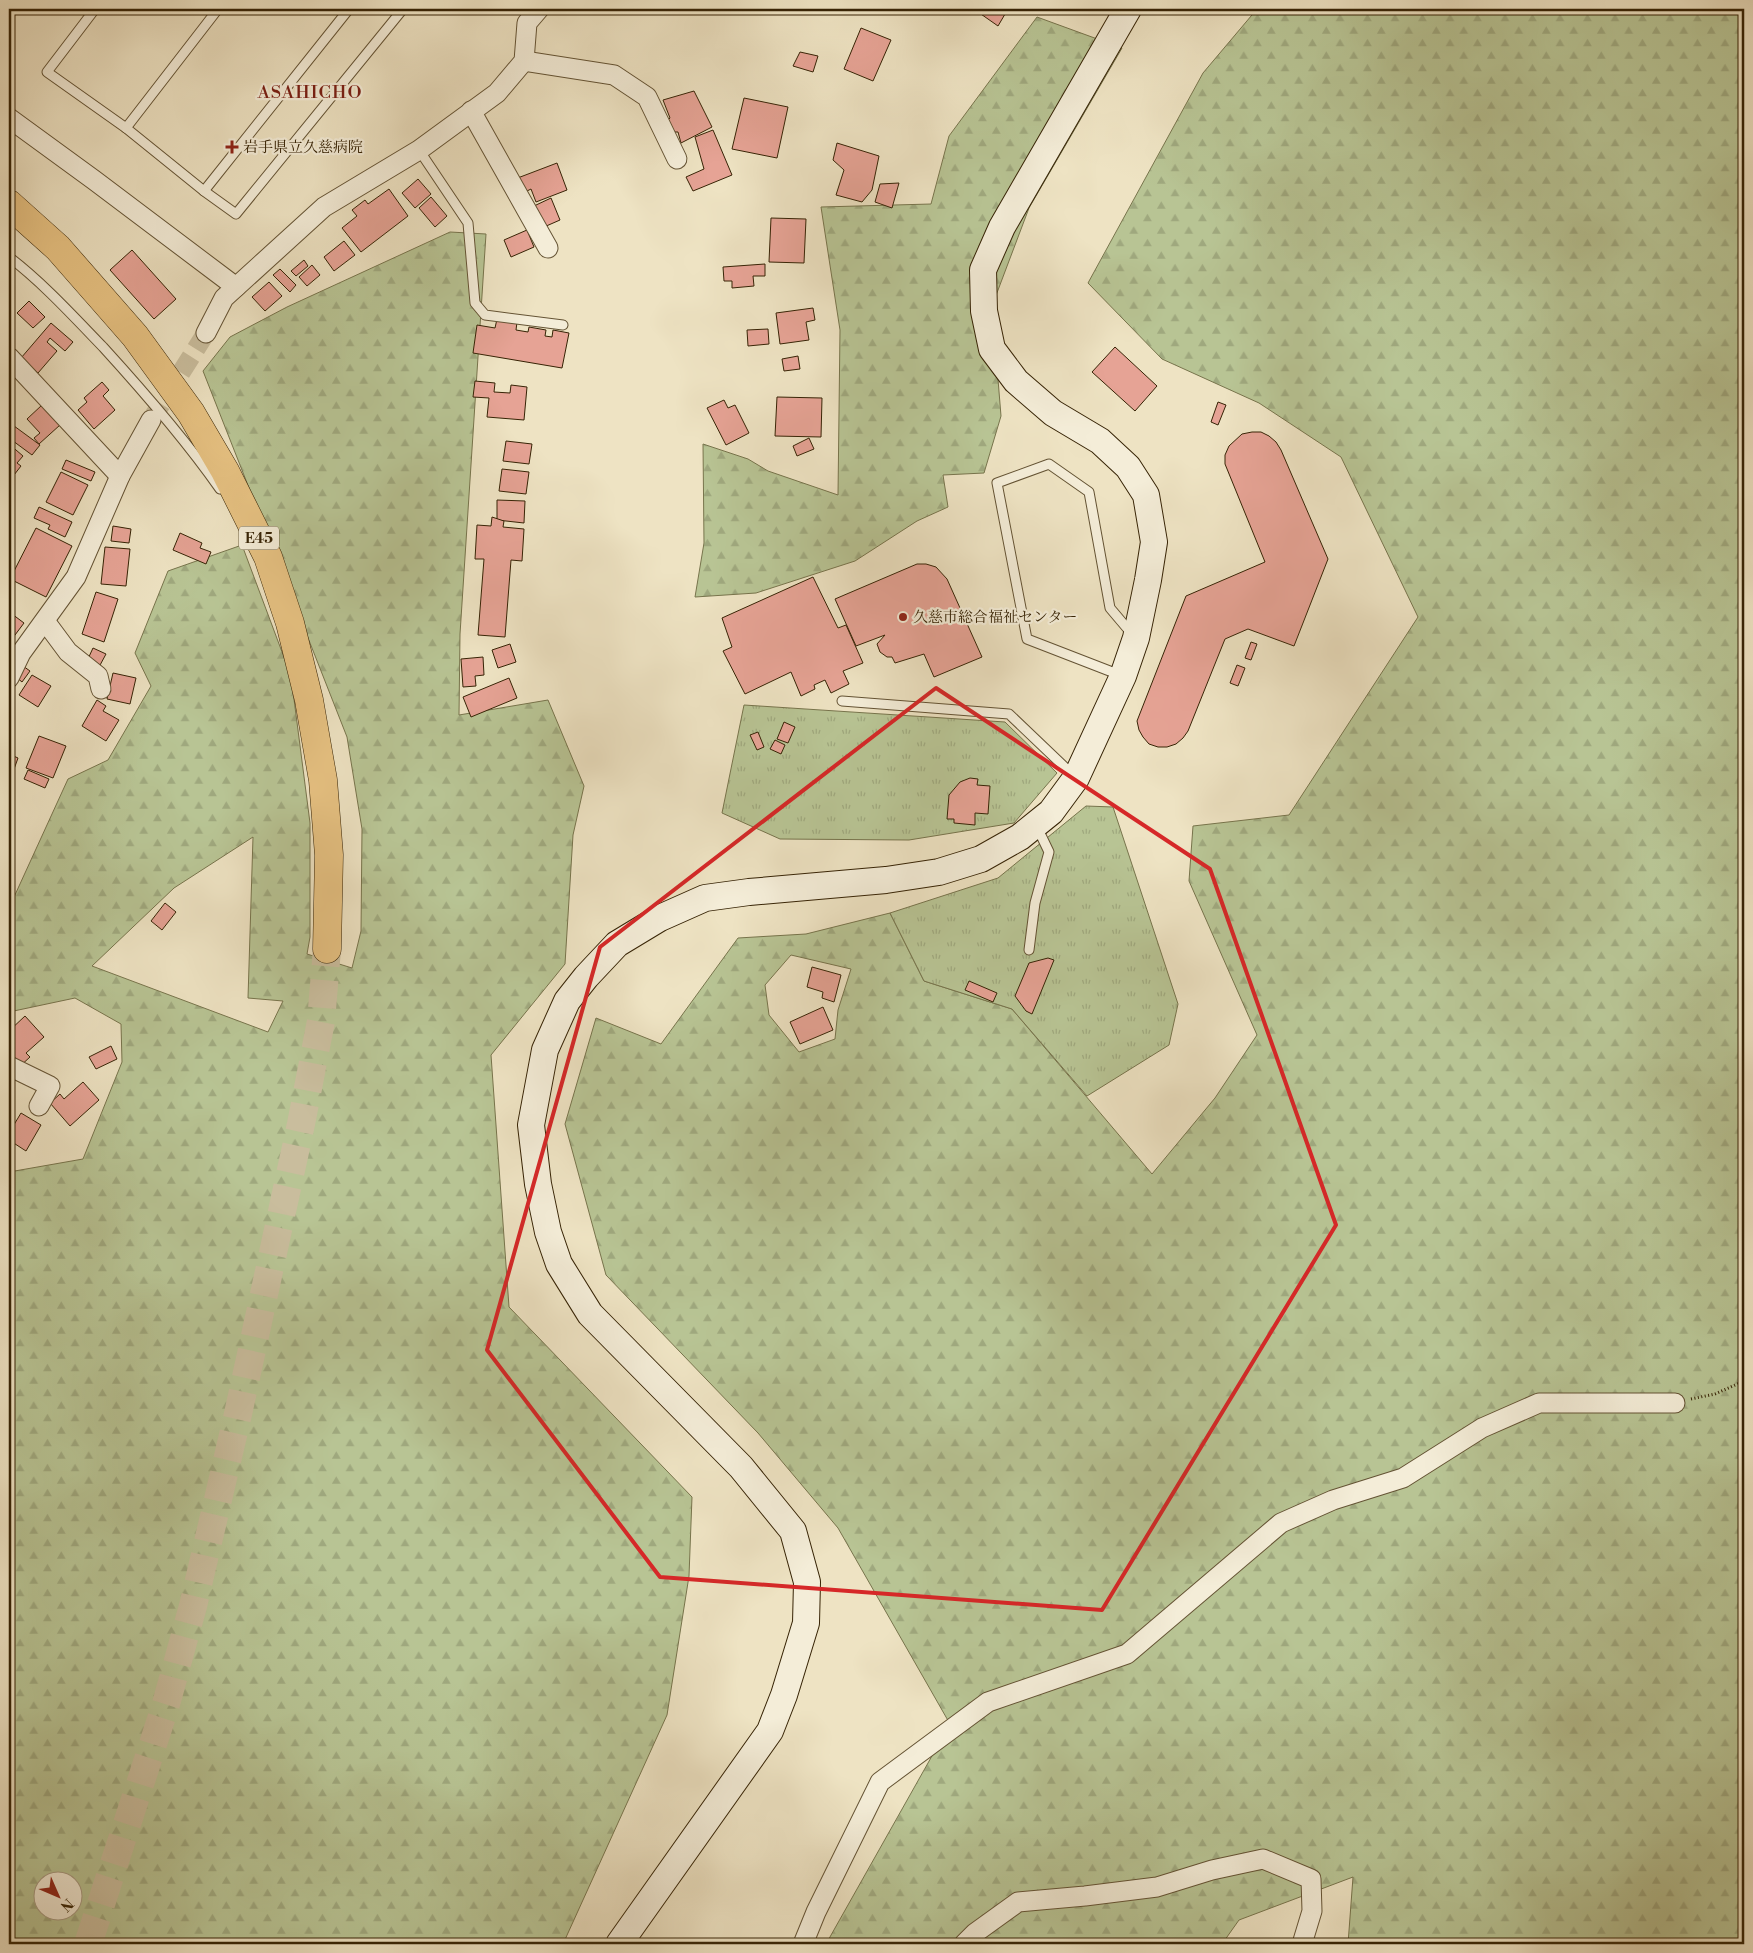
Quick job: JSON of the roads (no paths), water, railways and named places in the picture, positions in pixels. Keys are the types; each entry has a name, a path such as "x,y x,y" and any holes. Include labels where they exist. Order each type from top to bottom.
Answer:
{"highway":[{"name":"E45","path":"9,204 58,248 141,343 191,412 225,470 268,557 290,622 309,700 322,780 329,855 327,949"}],"street":[{"path":"206,333 224,298 324,207 419,150 497,93 524,61 527,23 539,9"},
{"path":"619,1944 770,1731 784,1695 806,1623 807,1582 793,1531 741,1467 590,1314 559,1264 548,1232 538,1184 531,1124 545,1050 567,1001 586,977 617,944 660,918 705,898 748,892 886,880 939,872 981,859 1020,838 1051,812 1076,778 1122,676 1136,638 1154,542 1146,495 1128,467 1100,441 1053,413 1016,381 992,350 984,311 983,270 1002,228 1128,9"},
{"path":"524,61 614,75 647,97 677,159"},
{"path":"471,111 548,248"},
{"path":"9,118 236,288"},
{"path":"9,358 120,476"},
{"path":"9,678 22,654 76,577 120,476 151,420"},
{"path":"45,621 68,652 98,676 101,689"},
{"path":"9,1066 50,1086 39,1106"},
{"path":"803,1944 816,1912 880,1782 988,1702 1126,1654 1281,1522 1333,1500 1403,1478 1482,1428 1539,1403 1675,1403"},
{"path":"964,1944 975,1933 1018,1902 1157,1888 1212,1870 1263,1859 1311,1878 1312,1911 1302,1944"}],"lane":[{"path":"95,9 47,72 126,128 204,192 236,214 403,9"},
{"path":"126,128 218,9"},
{"path":"204,192 349,9"},
{"path":"419,150 468,223 475,303 485,315 563,324"},
{"path":"9,257 71,313 129,376 202,462 268,557"},
{"path":"1122,676 1027,639 997,483 1049,464 1089,492 1110,608 1136,638"},
{"path":"842,701 1009,714 1076,778"},
{"path":"1030,950 1035,902 1049,852 1036,824"}],"tunnel":[{"path":"151,420 206,333"},
{"path":"88,1944 166,1704 193,1606 238,1414 301,1124 321,1021 327,949"}],"place":[{"name":"岩手県立久慈病院","path":"232,147"},
{"name":"久慈市総合福祉センター","path":"903,617"}],"district":[{"name":"ASAHICHO","path":"310,92"}]}
